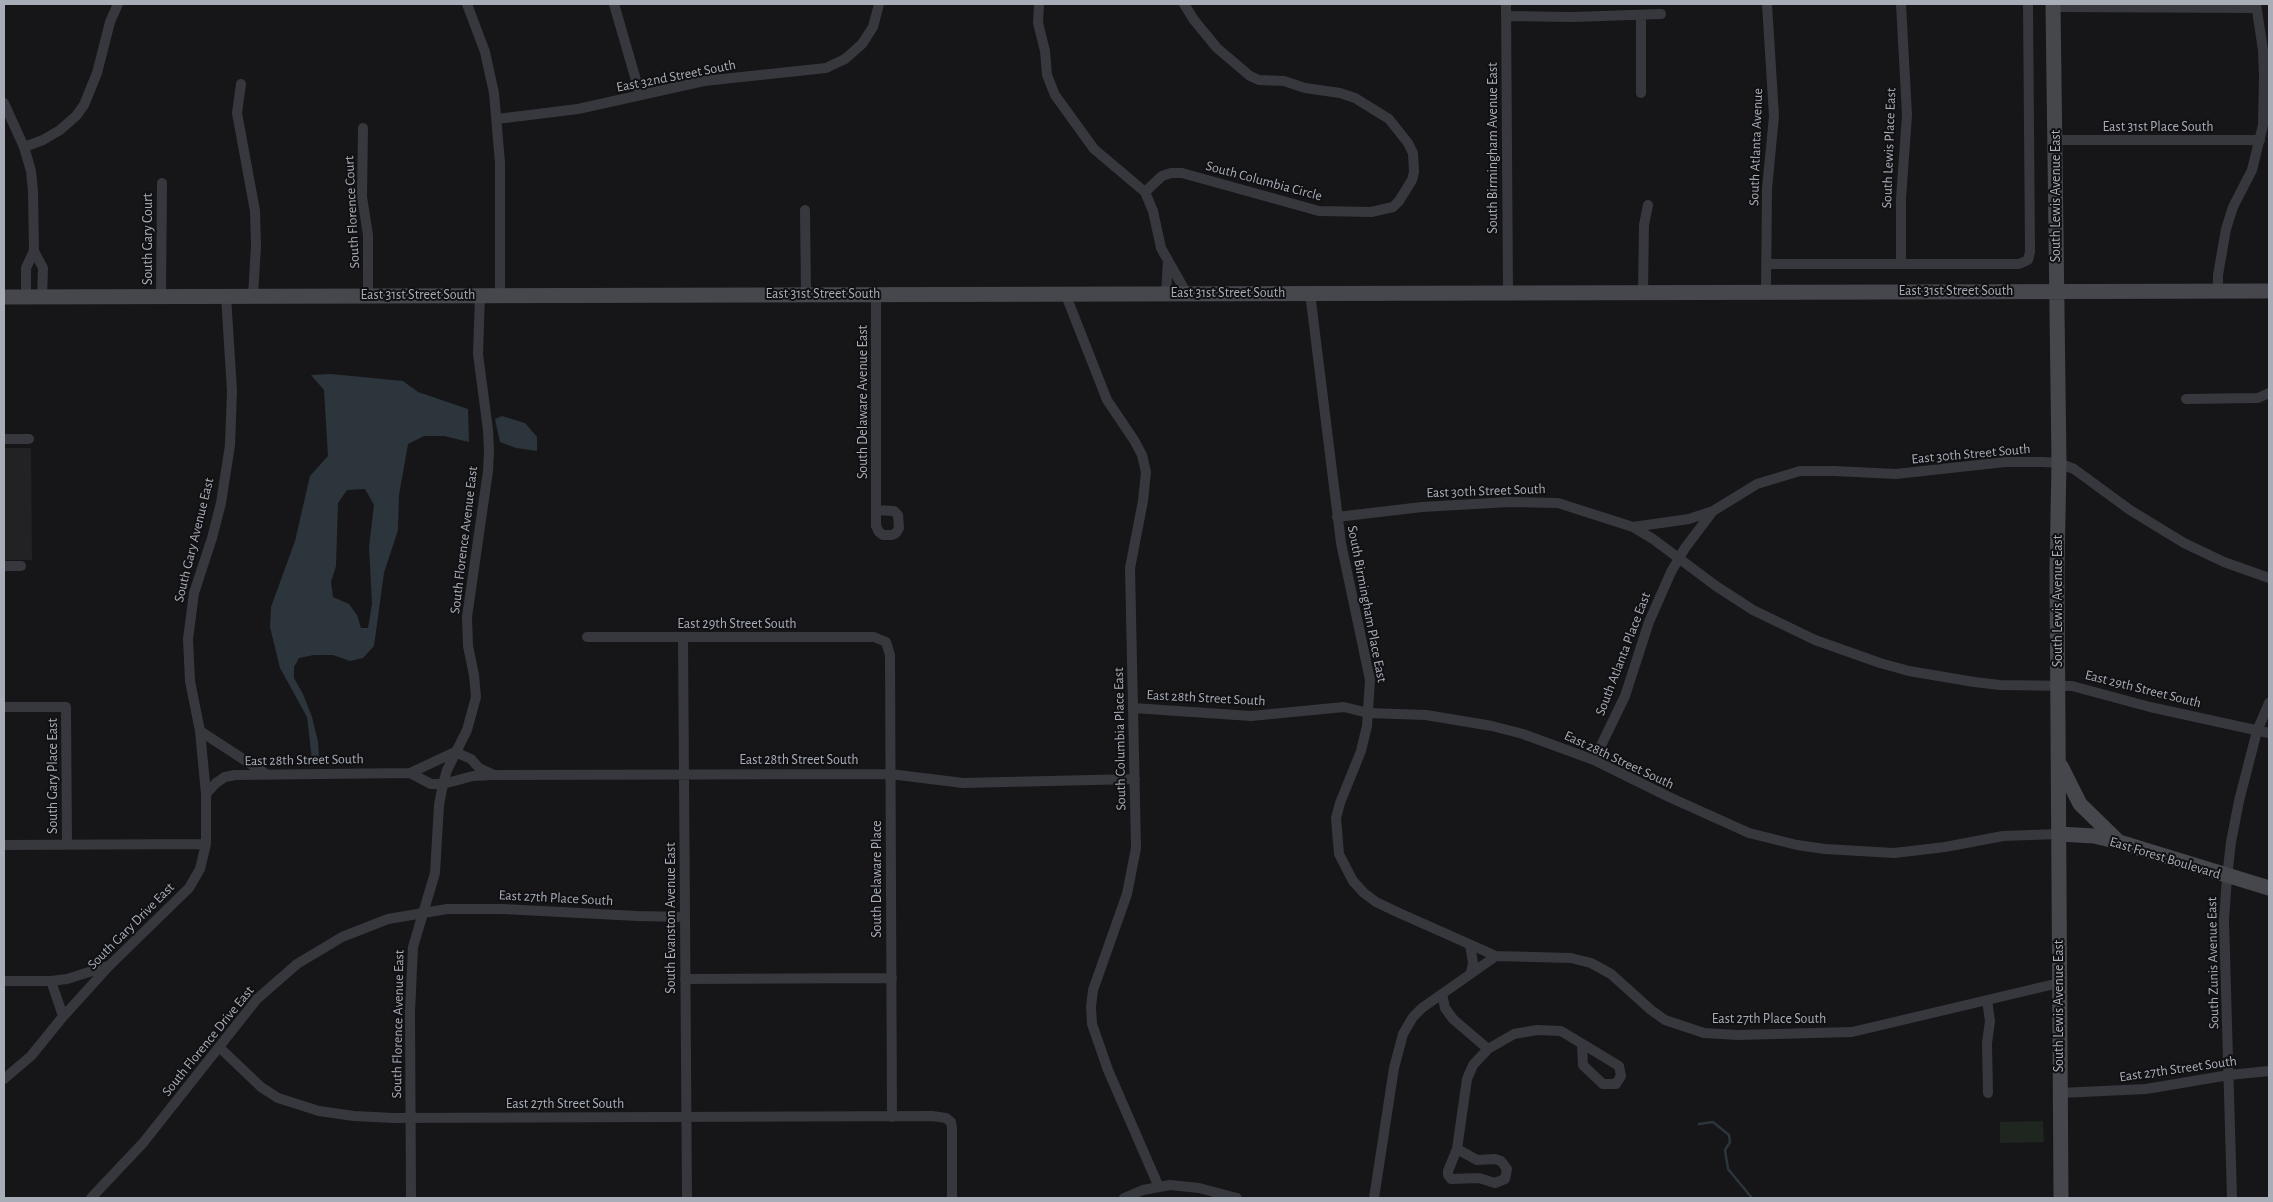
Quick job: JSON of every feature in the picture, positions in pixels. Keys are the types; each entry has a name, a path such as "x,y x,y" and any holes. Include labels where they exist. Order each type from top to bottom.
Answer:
{"main road":[{"name":"South Lewis Avenue East","path":"2053,5 2059,463 2058,760 2061,1198"},
{"name":"East 31st Street South","path":"4,297 2269,291"},
{"path":"2058,760 2080,804 2119,842"},
{"name":"East Forest Boulevard","path":"2059,834 2094,836 2119,842 2227,877 2269,888"}],"street":[{"path":"24,147 43,140 60,130 84,104 97,73 110,22 118,4"},
{"path":"467,4 490,72 497,119 500,163 500,295"},
{"path":"614,4 640,94"},
{"name":"East 32nd Street South","path":"497,119 578,109 640,94 704,82 826,68 837,64 853,54 862,44 873,27 879,4"},
{"path":"1039,4 1038,23 1045,51 1047,75 1055,95 1094,149 1145,192 1153,211 1161,248 1187,294"},
{"name":"South Columbia Circle","path":"1145,192 1162,176 1171,173 1182,173 1319,211 1371,212 1393,207 1400,201 1407,190 1414,172 1413,153 1408,143 1389,119 1378,111 1340,92 1305,88 1284,81 1258,80 1250,76 1217,48 1194,20 1184,4"},
{"name":"South Birmingham Avenue East","path":"1506,4 1508,292"},
{"name":"South Atlanta Avenue","path":"1766,291 1767,189 1774,116 1767,4"},
{"name":"South Lewis Place East","path":"1901,4 1907,115 1901,199 1901,264"},
{"name":"South Lewis Avenue East","path":"2028,4 2030,252 2028,260"},
{"path":"2053,5 2256,6 2263,50 2264,77 2260,140 2252,170 2233,207 2226,229 2218,275 2218,291"},
{"path":"1506,16 1572,18 1661,14"},
{"path":"1641,16 1641,93"},
{"path":"241,84 237,113 255,211 256,246 252,296"},
{"path":"4,103 24,147 31,171 34,250 26,268 26,297"},
{"name":"South Florence Court","path":"363,128 362,197 368,235 368,296"},
{"name":"East 31st Place South","path":"2056,140 2260,140"},
{"name":"South Gary Court","path":"161,296 162,183"},
{"path":"1643,292 1644,226 1648,205"},
{"path":"805,210 806,294"},
{"path":"34,250 43,268 42,297"},
{"path":"1166,293 1168,260"},
{"name":"East 31st Street South","path":"1767,264 2019,264 2028,260"},
{"name":"South Columbia Place East","path":"1064,293 1107,400 1134,440 1142,456 1146,472 1143,501 1130,568 1136,834 1132,873 1093,990 1091,1006 1092,1024 1108,1070 1158,1185"},
{"name":"South Birmingham Place East","path":"1310,293 1337,517 1346,572 1370,680 1368,713 1361,751 1336,818 1337,843 1345,868 1353,881 1376,902 1496,956"},
{"name":"South Delaware Avenue East","path":"876,294 876,510"},
{"name":"South Florence Avenue East","path":"411,1198 412,961 415,935 425,911 435,872 439,805 443,784 467,730 476,697 468,646 467,617 488,471 489,451 478,354 480,295"},
{"name":"South Gary Avenue East","path":"200,731 190,681 188,639 194,593 221,503 230,444 232,391 226,296"},
{"path":"2186,399 2258,398 2269,393"},
{"path":"4,439 29,439"},
{"name":"East 30th Street South","path":"1633,527 1689,520 1713,511 1757,484 1800,471 1896,474 2005,462 2059,463 2074,468 2130,510 2184,543 2224,562 2269,578"},
{"name":"East 30th Street South","path":"1337,517 1422,507 1509,502 1558,503 1633,527 1678,558 1713,511"},
{"name":"East 29th Street South","path":"1678,558 1754,610 1807,637 1880,664 1945,678 2000,685 2072,686 2150,707 2269,733"},
{"name":"South Atlanta Place East","path":"1594,760 1625,696 1649,622 1678,558"},
{"path":"4,566 21,566"},
{"name":"East 29th Street South","path":"587,637 874,637 886,642"},
{"name":"South Evanston Avenue East","path":"683,637 687,1198"},
{"name":"South Delaware Place","path":"886,642 890,654 892,1117"},
{"name":"South Zunis Avenue East","path":"2232,1198 2224,920 2227,877 2231,842 2239,801 2258,731 2269,703"},
{"name":"South Gary Place East","path":"4,707 66,707 67,844"},
{"name":"East 28th Street South","path":"1133,708 1228,716 1270,716 1344,707 1368,713 1426,716 1492,726 1523,734 1594,760 1685,805 1749,833 1797,845 1825,849 1894,853 1945,847 2011,835 2059,834"},
{"path":"200,731 267,774"},
{"name":"South Gary Drive East","path":"4,1079 31,1056 63,1016 109,966 189,888 200,869 206,844 206,794 200,731"},
{"path":"456,752 472,759 479,768 493,775"},
{"name":"East 28th Street South","path":"206,794 216,783 225,777 235,775 410,773 456,752"},
{"name":"East 28th Street South","path":"410,773 430,784 443,784 473,776 493,775 890,774 963,783 1134,779"},
{"path":"4,845 206,844"},
{"name":"East 27th Place South","path":"425,911 503,909 685,917"},
{"name":"South Florence Drive East","path":"91,1198 143,1143 244,1015 281,976 322,947 364,926 425,911"},
{"path":"1470,945 1473,963 1471,972"},
{"path":"1374,1198 1394,1068 1402,1034 1413,1017 1471,972 1496,956"},
{"name":"East 27th Place South","path":"1496,956 1570,958 1591,964 1610,974 1650,1010 1665,1020 1704,1033 1738,1035 1852,1032 2060,983"},
{"path":"4,981 51,981 80,976 109,966"},
{"path":"685,979 892,978"},
{"path":"51,981 63,1016"},
{"path":"1442,994 1445,1008 1453,1019 1488,1049"},
{"path":"1987,1000 1990,1021 1987,1043 1988,1093"},
{"path":"1457,1149 1477,1160 1501,1162 1507,1169 1505,1179 1495,1183 1479,1178 1451,1179 1448,1170 1457,1149 1466,1080 1473,1065 1488,1049 1514,1034 1537,1030 1562,1031 1582,1045"},
{"name":"East 27th Street South","path":"219,1047 261,1088 278,1098 319,1111 354,1116 411,1118 932,1116 946,1118 951,1122 952,1198"},
{"name":"East 27th Street South","path":"2060,1093 2146,1090 2229,1075 2269,1071"},
{"path":"1124,1198 1158,1185 1185,1185 1237,1198"}],"shaded area":[{"path":"331,374 403,381 418,392 468,409 469,442 444,436 424,436 408,444 399,495 398,530 384,573 374,646 363,658 350,661 333,655 314,655 299,658 294,667 294,678 312,717 318,742 319,758 312,760 307,717 280,668 270,627 271,607 295,541 310,476 328,456 324,390 311,375","holes":["365,489 374,505 369,547 372,604 368,628 361,628 357,615 349,604 333,597 331,582 336,566 338,503 347,490"]},
{"path":"502,416 525,423 537,437 537,451 516,448 500,442 495,419"},
{"path":"4,448 31,448 32,560 4,560"},
{"path":"2043,1121 2044,1142 2000,1143 2000,1122"}],"waterway":[{"path":"1699,1124 1713,1122 1729,1135 1730,1142 1725,1150 1728,1169 1752,1198"}]}
